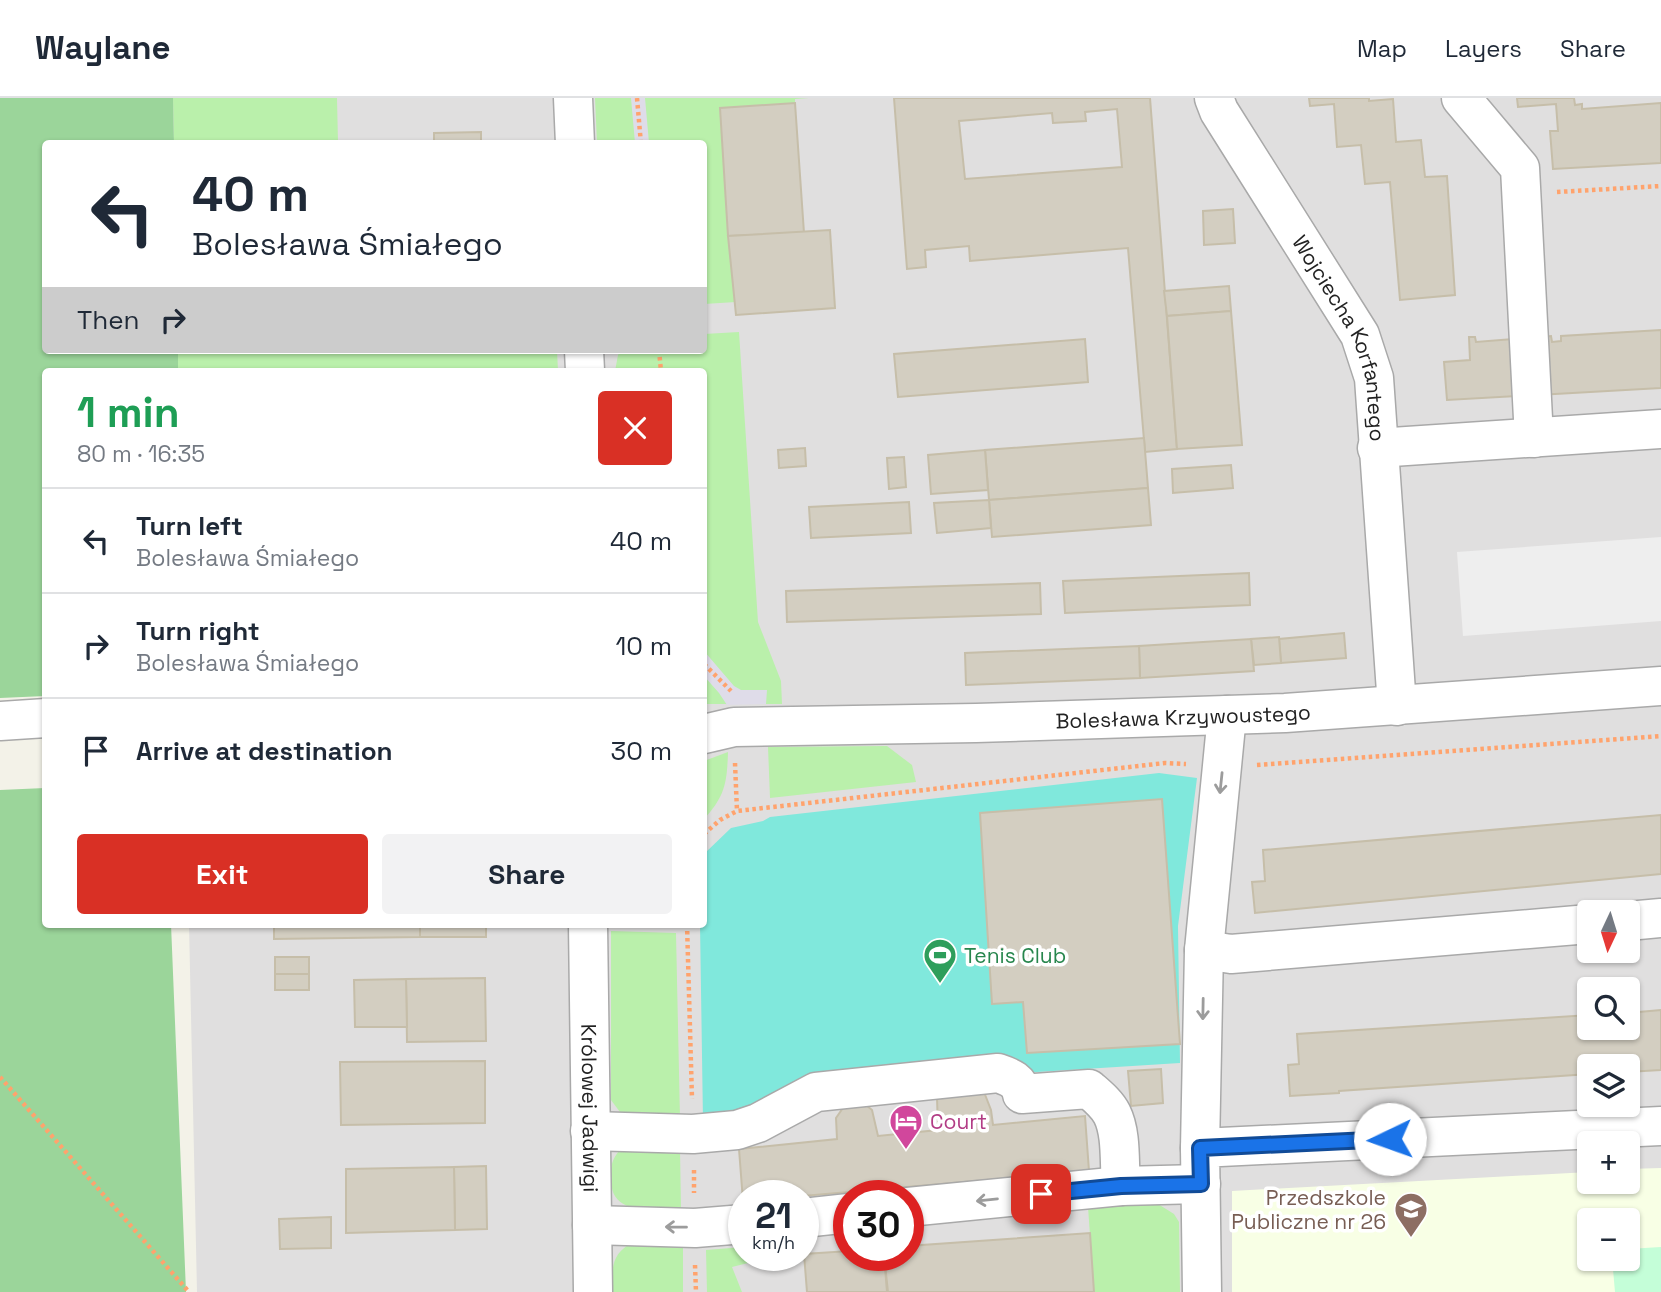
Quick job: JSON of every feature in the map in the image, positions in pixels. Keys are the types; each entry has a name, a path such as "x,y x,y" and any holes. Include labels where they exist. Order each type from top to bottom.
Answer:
{"street":[{"path":"573,98 575,140"},
{"name":"Wojciecha Korfantego","path":"1214,98 1219,111 1360,335 1374,378 1397,706"},
{"path":"1461,98 1520,168 1534,438"},
{"path":"1377,448 1661,429"},
{"name":"Bolesława Krzywoustego","path":"707,733 734,727 1227,715 1397,706 1661,686"},
{"path":"1202,1292 1203,950 1227,715"},
{"path":"0,721 42,718"},
{"path":"1640,920 1661,918"},
{"path":"1203,950 1231,954 1577,925"},
{"name":"Królowej Jadwigi","path":"588,928 593,1292"},
{"path":"590,1131 700,1134 737,1130 758,1123 816,1092 998,1073 1015,1081 1021,1087 1022,1094 1089,1089 1102,1100 1112,1114 1116,1129 1121,1186"},
{"path":"924,1206 1121,1186 1201,1166 1661,1126"},
{"path":"592,1225 695,1228 728,1225"}],"path":[{"path":"637,98 641,140"},
{"path":"1522,194 1661,186"},
{"path":"707,831 720,820 737,811 1165,763 1223,767 1661,736"},
{"path":"0,1077 189,1292"}],"shaded area":[{"path":"173,98 1661,98 1661,1292 197,1292 189,928 707,928 707,368 178,368 178,354 707,354 707,140 174,140"},
{"path":"631,98 645,98 649,140 635,140"},
{"path":"1661,537 1661,621 1463,636 1457,552"},
{"path":"707,654 734,686 741,690 767,690 766,704 727,705 707,679"},
{"name":"Tenis Club","path":"1159,773 1197,778 1178,926 1180,1063 1021,1073 751,1118 703,1121 700,928 707,928 707,851 731,828 770,817"},
{"name":"Przedszkole Publiczne nr 26","path":"1661,1168 1661,1292 1232,1292 1232,1191 1577,1173 1577,1194 1640,1194 1640,1169"}],"green space":[{"path":"0,98 173,98 174,140 42,140 42,354 178,354 178,368 42,368 42,696 0,698"},
{"path":"173,98 337,98 338,140 174,140"},
{"path":"595,98 809,98 795,99 795,103 720,108 728,236 736,302 707,304 707,140 597,140"},
{"path":"739,332 758,622 781,681 782,704 707,704 707,368 616,368 619,354 707,354 707,334"},
{"path":"178,354 557,354 558,368 178,368"},
{"path":"887,746 912,765 916,782 770,798 768,747"},
{"path":"728,752 727,772 721,796 707,815 707,760"},
{"path":"42,788 42,928 171,928 186,1292 0,1292 0,790"},
{"path":"611,931 676,933 680,1119 627,1116 620,1112 611,1100"},
{"path":"680,1149 681,1210 647,1210 626,1205 618,1200 613,1192 611,1171 613,1160 620,1150"},
{"path":"1158,1204 1174,1214 1179,1222 1180,1292 1094,1292 1088,1207"},
{"path":"683,1244 683,1292 613,1292 615,1260 628,1245"},
{"path":"1661,1247 1661,1292 1615,1292 1613,1271 1640,1271 1640,1248"},
{"path":"728,1248 728,1271 734,1271 742,1292 707,1292 706,1250"}],"building":[{"path":"894,98 1150,98 1177,449 1145,452 1128,248 970,261 969,246 925,250 926,267 907,269","holes":["1117,109 1122,167 965,179 959,121 1052,113 1053,123 1086,121 1085,112"]},
{"path":"1309,98 1369,98 1369,101 1393,99 1396,142 1421,140 1425,177 1447,176 1455,295 1400,300 1390,182 1365,184 1361,145 1337,147 1334,104 1310,106"},
{"path":"1517,98 1574,98 1575,105 1582,104 1582,109 1661,103 1661,163 1553,169 1550,131 1558,131 1556,104 1518,107"},
{"path":"795,103 804,233 728,236 720,108"},
{"path":"481,132 481,140 434,140 434,133"},
{"path":"1233,209 1235,243 1204,245 1203,211"},
{"path":"830,230 835,308 736,315 728,236"},
{"path":"1229,286 1231,311 1167,316 1164,291"},
{"path":"1231,311 1242,445 1177,449 1167,316"},
{"path":"1661,330 1661,388 1447,400 1444,362 1470,360 1469,337 1475,337 1476,342 1551,336 1552,342 1561,341 1561,336"},
{"path":"1085,339 1088,382 898,397 894,354"},
{"path":"1144,438 1148,488 989,500 985,450"},
{"path":"805,448 806,466 779,468 778,450"},
{"path":"985,450 988,490 931,494 928,455"},
{"path":"904,457 906,487 889,489 887,458"},
{"path":"1231,465 1233,488 1173,493 1172,469"},
{"path":"1148,488 1151,525 992,537 989,500"},
{"path":"989,500 991,528 937,533 934,503"},
{"path":"909,502 911,533 811,538 809,507"},
{"path":"1249,573 1250,605 1065,613 1063,581"},
{"path":"1040,583 1041,614 787,622 786,591"},
{"path":"1344,633 1346,658 1281,663 1279,639"},
{"path":"1279,637 1281,663 1254,665 1251,639"},
{"path":"1251,639 1254,671 1140,678 1139,646"},
{"path":"1139,646 1140,678 966,685 965,653"},
{"name":"Tenis Club","path":"1162,799 1180,1044 1027,1053 1023,1002 992,1004 980,813"},
{"path":"1661,815 1661,874 1255,913 1252,882 1265,881 1263,850"},
{"path":"274,928 420,928 420,937 274,939"},
{"path":"420,928 486,928 486,937 420,937"},
{"path":"275,957 309,957 309,974 275,974"},
{"path":"275,974 309,974 309,990 275,990"},
{"path":"485,978 486,1041 407,1042 406,979"},
{"path":"406,979 407,1027 355,1027 354,980"},
{"path":"1661,1010 1661,1070 1640,1071 1640,1054 1577,1054 1577,1075 1290,1096 1288,1065 1299,1064 1297,1034 1577,1016 1577,1040 1640,1040 1640,1012"},
{"path":"485,1061 485,1123 341,1125 340,1062"},
{"path":"1161,1069 1163,1103 1131,1106 1128,1071"},
{"path":"984,1092 993,1125 1085,1116 1089,1171 924,1185 924,1180 833,1180 833,1193 819,1195 819,1180 741,1180 739,1149 837,1139 836,1118 845,1105 866,1105 872,1110 878,1136 938,1130 937,1097"},
{"path":"486,1166 487,1229 455,1230 454,1167"},
{"path":"454,1167 455,1230 346,1233 346,1169"},
{"path":"331,1217 331,1248 280,1249 279,1219"},
{"path":"1090,1233 1094,1292 888,1292 886,1271 924,1271 924,1245"},
{"path":"833,1252 833,1271 885,1271 887,1292 807,1292 805,1271 819,1271 819,1253"}],"place":[{"name":"Tenis Club","path":"940,985"},
{"name":"Court","path":"906,1151"},
{"name":"Przedszkole Publiczne nr 26","path":"1411,1239"}],"route":[{"path":"1041,1194 1121,1186 1201,1184 1200,1148 1390,1139"}]}
